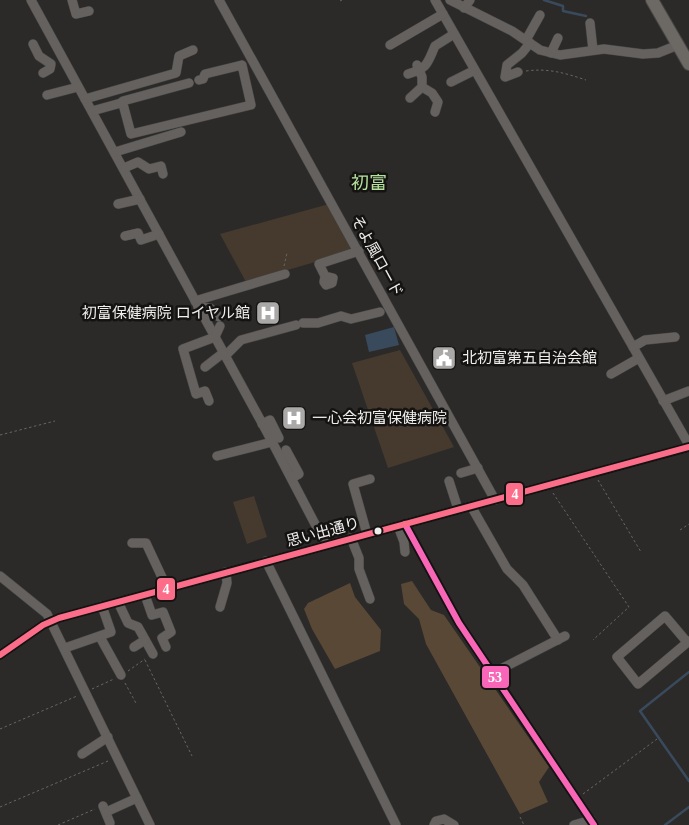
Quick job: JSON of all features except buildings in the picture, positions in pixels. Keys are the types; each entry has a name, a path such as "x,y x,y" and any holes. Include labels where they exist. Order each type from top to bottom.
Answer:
{"highway":[{"path":"652,0 689,64"}],"street":[{"path":"31,0 262,424 276,440 292,478 326,545"},
{"path":"72,0 76,14 89,11"},
{"name":"そよ風ロード","path":"219,0 495,500"},
{"path":"435,0 473,71 689,446"},
{"path":"450,0 512,31 540,50 551,53 569,54 593,50 658,54 678,45"},
{"path":"464,8 470,0"},
{"path":"390,45 443,14"},
{"path":"518,72 507,81 503,65 522,53 540,15"},
{"path":"590,23 593,50"},
{"path":"408,74 431,60 435,46 454,34"},
{"path":"551,53 558,38"},
{"path":"33,44 39,56 51,64"},
{"path":"86,99 176,73 179,56 193,50"},
{"path":"43,73 50,70 51,64 62,57"},
{"path":"121,103 123,104 131,134 251,105 242,65 205,74 203,79 198,80"},
{"path":"418,68 422,87 435,97 438,102 435,112"},
{"path":"451,82 473,71"},
{"path":"92,110 189,83"},
{"path":"48,95 78,86"},
{"path":"410,98 422,87"},
{"path":"115,152 181,132"},
{"path":"124,168 138,162 149,169 161,166 163,174"},
{"path":"118,204 140,199"},
{"path":"125,236 138,232 141,240 159,234"},
{"path":"325,276 319,264 359,251"},
{"path":"197,304 285,274"},
{"path":"197,304 210,308 219,321 215,337"},
{"path":"205,366 241,340 300,324 318,323 341,316 351,319 380,312"},
{"path":"209,401 205,391 196,394 183,350 215,337"},
{"path":"633,347 645,340 675,337"},
{"path":"611,374 639,358"},
{"path":"663,400 689,391"},
{"path":"678,427 689,424"},
{"path":"217,456 276,440"},
{"name":"思い出通り","path":"0,655 51,621 689,446"},
{"path":"286,450 299,474 292,478"},
{"path":"461,473 478,468"},
{"path":"367,534 353,484 370,479"},
{"path":"449,482 458,509"},
{"path":"471,506 507,569 523,585 562,638 493,673"},
{"path":"401,525 405,552"},
{"path":"401,525 459,623 592,823 574,825"},
{"path":"351,538 364,559 359,570 370,599"},
{"path":"132,543 146,543 166,588"},
{"path":"266,561 396,825"},
{"path":"220,607 227,583 226,572"},
{"path":"0,576 47,614 150,825"},
{"path":"145,595 152,614 163,612 171,632 162,638 166,647"},
{"path":"118,602 128,623 138,627 153,654"},
{"path":"65,648 100,638 111,632 102,606"},
{"path":"665,616 688,642 638,684 616,657 665,616"},
{"path":"100,638 121,675"},
{"path":"134,647 145,640"},
{"path":"82,754 108,737"},
{"path":"110,823 104,809 137,798"},
{"path":"434,825 436,821 444,818 454,825"}],"path":[{"path":"518,72 542,69 562,72 586,80"},
{"path":"285,274 284,263 287,253"},
{"path":"0,435 55,422"},
{"path":"594,473 641,552"},
{"path":"549,485 586,545 629,607 593,640"},
{"path":"680,530 689,524"},
{"path":"145,659 192,756"},
{"path":"121,675 137,705"},
{"path":"0,729 86,692"},
{"path":"577,799 657,739"},
{"path":"0,807 118,757"},
{"path":"58,825 104,809"},
{"path":"520,817 524,825"}],"shaded area":[{"path":"329,204 353,251 246,282 220,234"},
{"path":"400,350 454,447 388,468 352,363"},
{"path":"254,496 267,537 247,544 233,502"},
{"path":"412,581 431,610 444,615 549,767 539,782 548,802 520,814 426,644 419,619 404,604 401,584"},
{"path":"350,583 355,597 381,630 380,651 335,669 312,629 304,609 308,603"}],"water":[{"path":"394,327 399,345 369,352 365,335"}],"waterway":[{"path":"544,0 563,6 563,11 586,16"},
{"path":"689,672 640,711 689,781"},
{"path":"665,825 689,807"}],"transit line":[{"name":"4","path":"0,655 43,625 59,618 689,447"},
{"name":"53","path":"405,524 459,623 594,825"}],"place":[{"name":"初富保健病院 ロイヤル館","path":"268,313"},
{"name":"北初富第五自治会館","path":"444,358"},
{"name":"一心会初富保健病院","path":"294,418"}],"district":[{"name":"初富","path":"369,183"}]}
